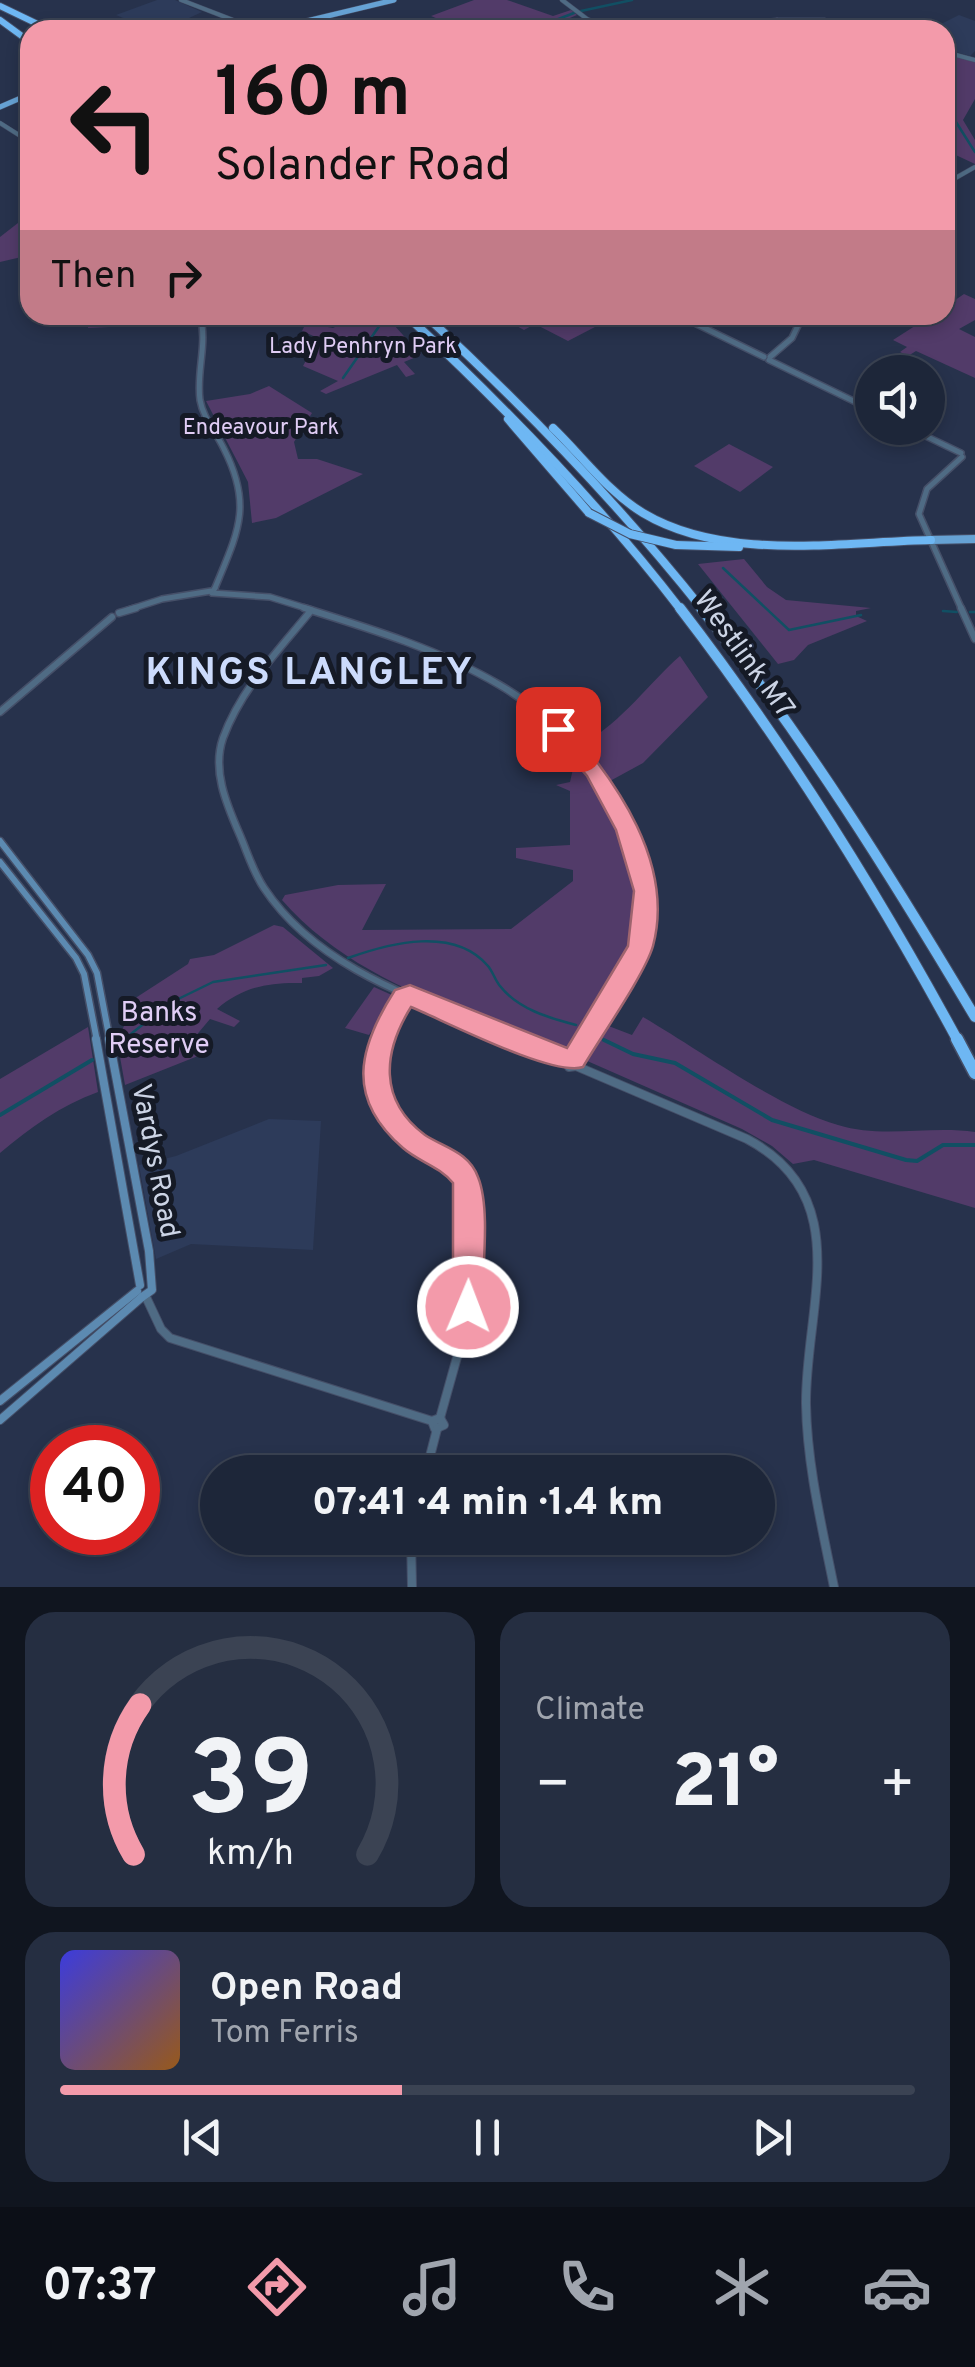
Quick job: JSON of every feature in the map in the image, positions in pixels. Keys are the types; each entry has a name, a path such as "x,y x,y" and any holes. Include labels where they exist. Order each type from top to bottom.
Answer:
{"highway":[{"path":"0,6 23,20"},
{"path":"0,6 29,20"},
{"name":"Westlink M7","path":"417,325 598,506 705,637 872,889 975,1073"},
{"name":"Westlink M7","path":"437,325 493,374 614,500 724,632 840,795 975,1017"},
{"path":"459,363 589,513 630,534 676,544 933,542"},
{"path":"493,374 637,508 682,530 732,541 933,542"},
{"path":"913,540 925,530"}],"main road":[{"path":"307,20 384,0"},
{"path":"306,20 394,0"},
{"path":"933,542 975,542"},
{"name":"Vardys Road","path":"0,841 18,873 90,958 101,986 149,1251 143,1291"},
{"name":"Vardys Road","path":"0,862 79,962 88,986 143,1291"},
{"path":"104,1086 104,1057 109,1054 114,1058"},
{"path":"0,1401 143,1291"},
{"path":"0,1420 143,1291"}],"street":[{"path":"181,0 232,20"},
{"path":"562,0 589,20"},
{"path":"315,18 320,20"},
{"path":"774,20 825,20"},
{"path":"202,325 200,400 241,481 244,510 240,532 215,590"},
{"path":"699,325 855,402"},
{"path":"768,358 792,338 798,325"},
{"path":"942,445 962,455 932,481 920,502 925,530 975,639"},
{"path":"0,712 115,615 173,596 215,590 262,595 448,655 535,707 573,744 603,783 627,830 646,891 640,947 572,1062"},
{"path":"310,611 262,667 232,713 222,746 222,789 252,869 283,915 334,958 405,995 572,1062 768,1152 807,1196 818,1224 820,1256 806,1376 807,1429 834,1587"},
{"path":"405,995 378,1042 374,1066 379,1096 390,1118 405,1135 459,1168 469,1194 466,1325 429,1455"},
{"path":"143,1291 161,1329 170,1338 436,1423"},
{"path":"411,1555 412,1587"}],"shaded area":[{"path":"157,0 175,0 202,12 185,20 128,20 116,15"},
{"path":"959,15 975,21 975,51 970,56 955,52 955,20 949,20"},
{"path":"269,1119 321,1121 313,1250 191,1244 156,1259 139,1165 176,1156"}],"green space":[{"path":"474,0 507,0 553,16 571,10 577,15 565,20 440,20 431,16"},
{"path":"955,57 975,62 975,99 963,120 975,140 975,164 955,155"},
{"path":"20,221 20,257 0,262 0,237"},
{"path":"964,294 975,299 975,320 959,329 975,337 975,378 945,364 945,355 916,351 906,355 900,352 907,347 893,340 916,325 955,325 955,300"},
{"path":"88,325 153,325 88,328"},
{"name":"Lady Penhryn Park","path":"305,325 394,325 421,355 404,362 415,374 406,377 397,365 326,394 320,391 338,381 303,366 318,338 302,331"},
{"path":"537,325 599,325 568,341"},
{"name":"Endeavour Park","path":"269,386 312,413 294,442 298,459 317,459 363,474 276,518 252,523 248,482 206,401 250,394"},
{"path":"729,444 773,467 740,492 694,466"},
{"path":"744,559 767,587 786,600 871,608 856,611 856,616 867,621 808,645 794,660 778,664 698,564"},
{"path":"680,656 708,697 643,763 610,781 583,744 623,713"},
{"path":"579,762 613,816 630,856 638,898 637,918 624,958 580,1034 564,1053 377,974 342,953 282,900 285,895 338,885 386,884 362,930 511,929 573,881 573,870 516,858 516,848 570,845 570,791 556,785 570,782"},
{"name":"Banks Reserve","path":"274,925 283,927 333,968 319,976 302,978 302,983 267,985 236,996 217,1009 240,1021 234,1027 210,1019 194,1038 198,1056 125,1085 117,1040 124,1026 120,1008 190,959 214,955"},
{"path":"374,987 394,996 369,1035 345,1028"},
{"path":"643,1017 765,1092 838,1125 889,1132 975,1132 975,1208 814,1160 793,1164 742,1129 585,1060 606,1025 632,1035"},
{"path":"88,1027 98,1092 46,1118 0,1153 0,1079"}],"waterway":[{"path":"581,11 632,0"},
{"path":"556,20 574,13"},
{"path":"955,121 975,152"},
{"path":"343,378 380,325"},
{"path":"723,568 789,630 861,615"},
{"path":"943,611 957,612"},
{"path":"970,612 975,612"},
{"path":"348,958 402,943 440,942 458,946 488,966 500,986 516,1001 545,1016 576,1025"},
{"path":"122,1041 170,1003 213,982 326,965"},
{"path":"119,1044 125,1039"},
{"path":"604,1040 633,1054 675,1063 772,1120 906,1160 917,1161 943,1145 975,1145"},
{"path":"0,1115 92,1060"}],"district":[{"name":"KINGS LANGLEY","path":"310,674"}],"route":[{"path":"468,1307 466,1178 449,1160 405,1135 390,1118 379,1096 374,1066 385,1026 404,997 410,995 558,1058 574,1060 640,947 646,891 627,830 595,771 558,729"}]}
